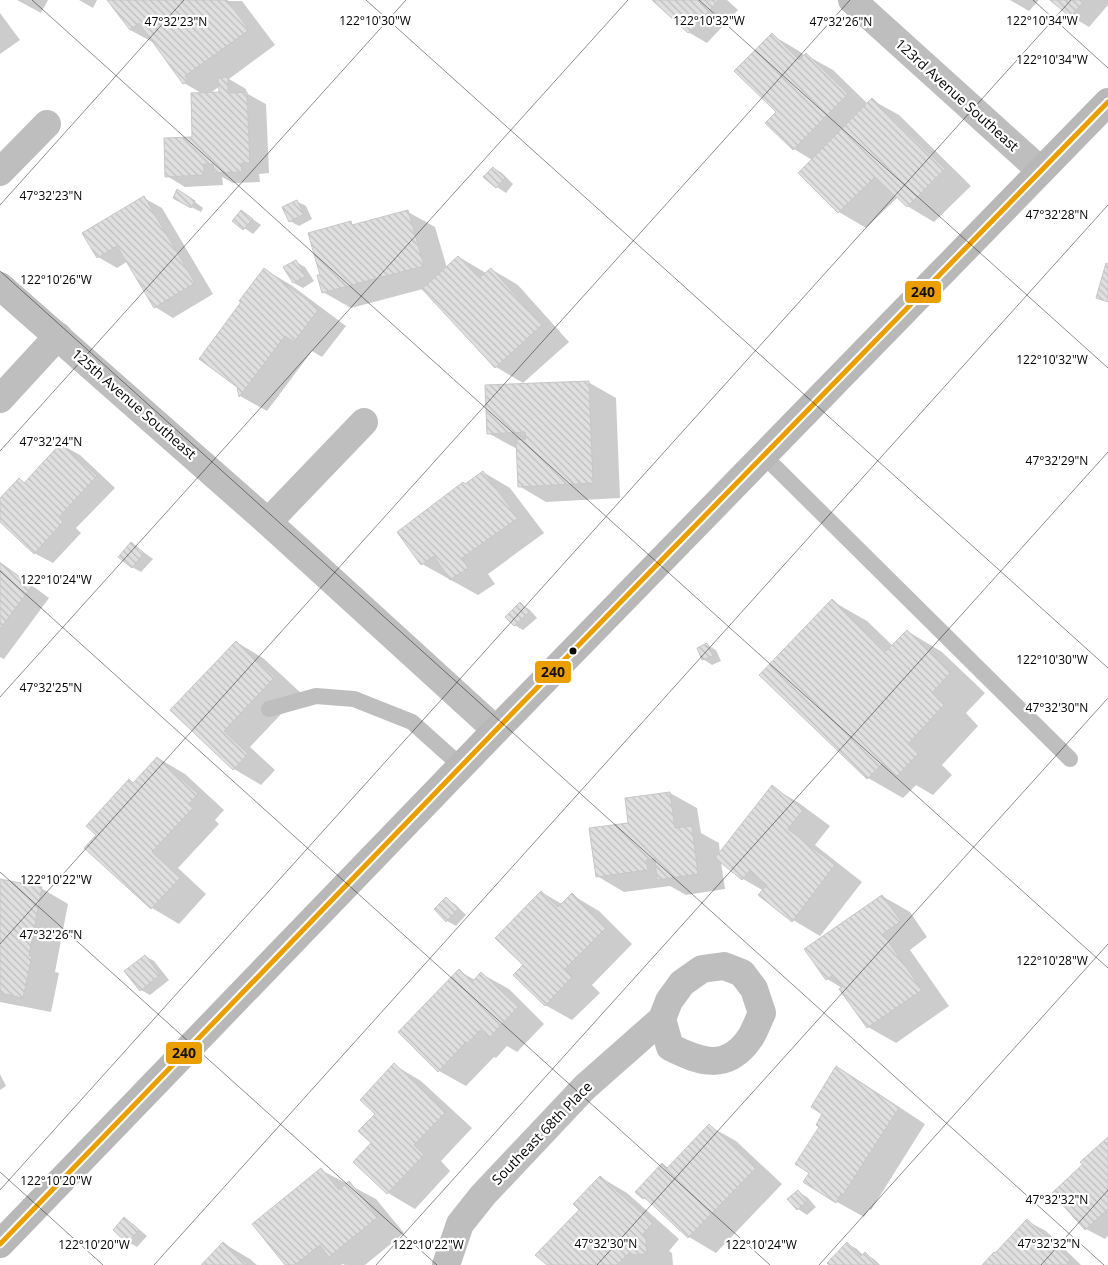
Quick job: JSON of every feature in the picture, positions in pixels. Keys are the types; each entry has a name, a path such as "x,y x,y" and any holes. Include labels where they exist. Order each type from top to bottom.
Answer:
{"main road":[{"path":"0,1244 461,766 1108,102"}],"street":[{"name":"123rd Avenue Southeast","path":"852,0 1040,170"},
{"path":"0,172 47,124"},
{"name":"125th Avenue Southeast","path":"0,286 268,522 496,730"},
{"path":"0,399 58,336"},
{"path":"268,522 364,422"},
{"name":"Southeast 68th Place","path":"446,1265 460,1224 482,1195 585,1087 662,1019"}],"lane":[{"path":"763,455 1070,759"},
{"path":"269,709 316,696 354,699 412,722 461,766"}],"building":[{"path":"107,0 227,0 249,30 185,76 188,81 183,84 139,23 130,30"},
{"path":"652,0 719,0 688,33"},
{"path":"1050,0 1085,0 1070,17"},
{"path":"772,33 799,60 806,53 848,94 793,150 765,123 776,112 734,71"},
{"path":"228,77 228,93 247,92 250,163 241,163 242,172 214,173 213,164 204,164 204,175 165,177 164,138 192,137 191,93 219,92 218,78"},
{"path":"872,98 945,169 907,207 875,177 838,213 798,173"},
{"path":"493,167 505,178 496,188 483,177"},
{"path":"177,189 195,201 191,208 173,198"},
{"path":"144,196 195,283 154,308 117,246 97,258 82,233"},
{"path":"297,200 304,214 289,222 282,207"},
{"path":"241,210 253,219 243,230 232,221"},
{"path":"408,210 424,266 322,293 317,275 320,275 308,233 351,221 352,225"},
{"path":"458,256 479,278 491,268 542,325 495,368 422,289"},
{"path":"296,260 306,276 293,283 283,267"},
{"path":"1106,263 1108,264 1108,302 1096,298"},
{"path":"264,268 319,309 294,342 285,336 239,397 237,387 199,359"},
{"path":"589,381 593,483 518,487 516,440 526,439 525,432 487,434 485,385"},
{"path":"61,443 97,476 59,517 63,522 34,554 0,522 0,498 19,478 24,483"},
{"path":"483,471 518,518 462,558 468,568 450,580 434,556 421,565 397,532 463,482 465,484"},
{"path":"131,542 144,553 132,568 118,557"},
{"path":"0,563 32,586 0,629"},
{"path":"832,599 886,651 907,630 951,672 932,693 944,705 908,744 918,754 897,776 883,763 867,779 759,675"},
{"path":"520,602 529,612 514,626 505,617"},
{"path":"236,641 275,677 224,731 248,754 233,770 170,710"},
{"path":"707,643 713,656 702,660 697,648"},
{"path":"157,757 198,794 189,804 193,808 152,852 180,878 151,909 84,848 96,835 86,826 129,779 133,783"},
{"path":"772,785 803,810 788,829 835,865 792,922 758,895 767,885 749,871 742,880 715,858"},
{"path":"670,792 675,828 692,826 698,874 657,880 655,859 646,860 648,870 596,877 589,828 628,823 625,798"},
{"path":"0,879 42,887 29,956 32,956 23,998 0,993"},
{"path":"541,891 558,907 572,893 606,928 565,969 573,976 545,1006 513,975 523,965 495,938"},
{"path":"882,895 901,921 883,934 922,990 867,1028 839,989 842,987 833,975 826,980 804,949"},
{"path":"446,897 458,909 446,922 434,909"},
{"path":"145,955 160,975 140,991 124,971"},
{"path":"459,969 472,982 481,972 518,1007 489,1038 480,1030 438,1072 398,1032"},
{"path":"394,1063 446,1112 414,1145 424,1155 387,1194 353,1162 371,1143 358,1131 375,1114 360,1100"},
{"path":"836,1066 899,1108 836,1203 803,1182 809,1173 795,1164 819,1127 816,1125 822,1114 811,1107"},
{"path":"709,1124 756,1168 688,1238 644,1197 643,1199 635,1192 662,1163 667,1168"},
{"path":"1108,1137 1108,1209 1085,1230 1052,1193 1083,1164 1080,1162"},
{"path":"321,1168 339,1190 349,1181 378,1217 329,1257 320,1245 295,1265 285,1265 252,1224"},
{"path":"600,1176 653,1223 643,1234 646,1237 647,1254 630,1255 629,1253 617,1265 547,1265 535,1255 579,1210 573,1204"},
{"path":"798,1190 807,1201 797,1210 787,1199"},
{"path":"124,1217 139,1230 127,1243 113,1230"},
{"path":"1027,1219 1070,1260 1066,1265 982,1265 995,1253"},
{"path":"223,1242 248,1265 201,1265"},
{"path":"847,1242 861,1256 865,1252 878,1265 829,1265 827,1263"}],"transit line":[{"name":"240","path":"0,1244 496,730 1108,102"}]}
